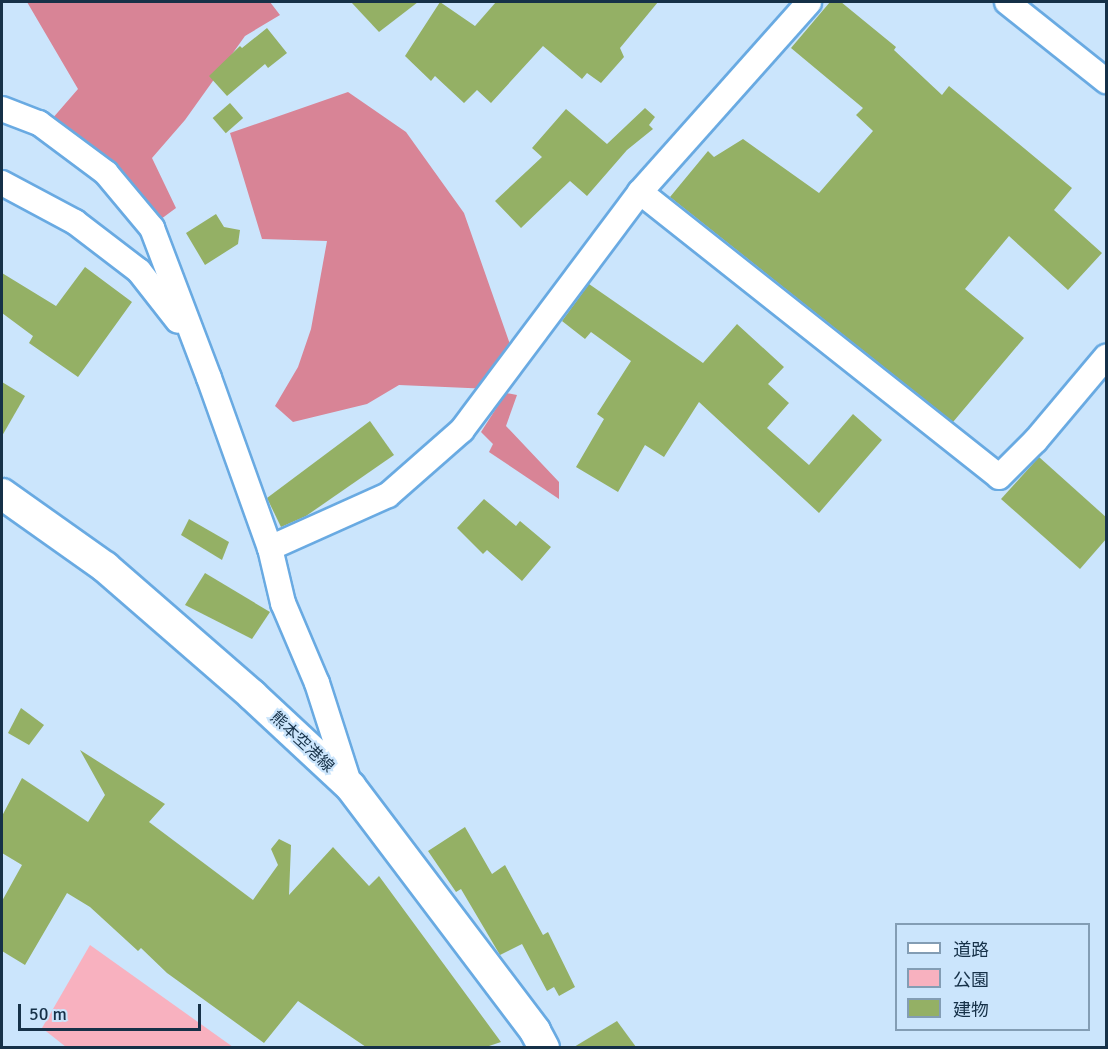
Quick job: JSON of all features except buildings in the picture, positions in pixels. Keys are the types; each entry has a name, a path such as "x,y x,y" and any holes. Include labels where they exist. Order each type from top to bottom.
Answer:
{"main road":[{"name":"熊本空港線","path":"2,494 105,567 252,695 350,786 529,1022 544,1047"}],"street":[{"path":"270,548 388,495 462,430 575,273 640,192 809,2"},
{"path":"1006,2 1107,81"},
{"path":"2,109 39,123 106,174 152,228 270,548 283,603 317,683 350,786"},
{"path":"2,183 75,222 140,271 196,344"},
{"path":"640,192 999,477 1036,440 1107,357"}],"green space":[{"path":"90,945 233,1047 66,1047 42,1028"}],"shaded area":[{"path":"27,2 270,2 280,15 245,36 185,120 152,158 176,208 157,222 45,127 78,89"},
{"path":"348,92 406,132 464,213 512,350 491,389 399,385 367,404 293,422 275,406 298,367 311,329 327,241 262,239 230,133"},
{"path":"506,393 517,395 506,426 559,482 559,499 489,452 493,444 481,432"}]}
